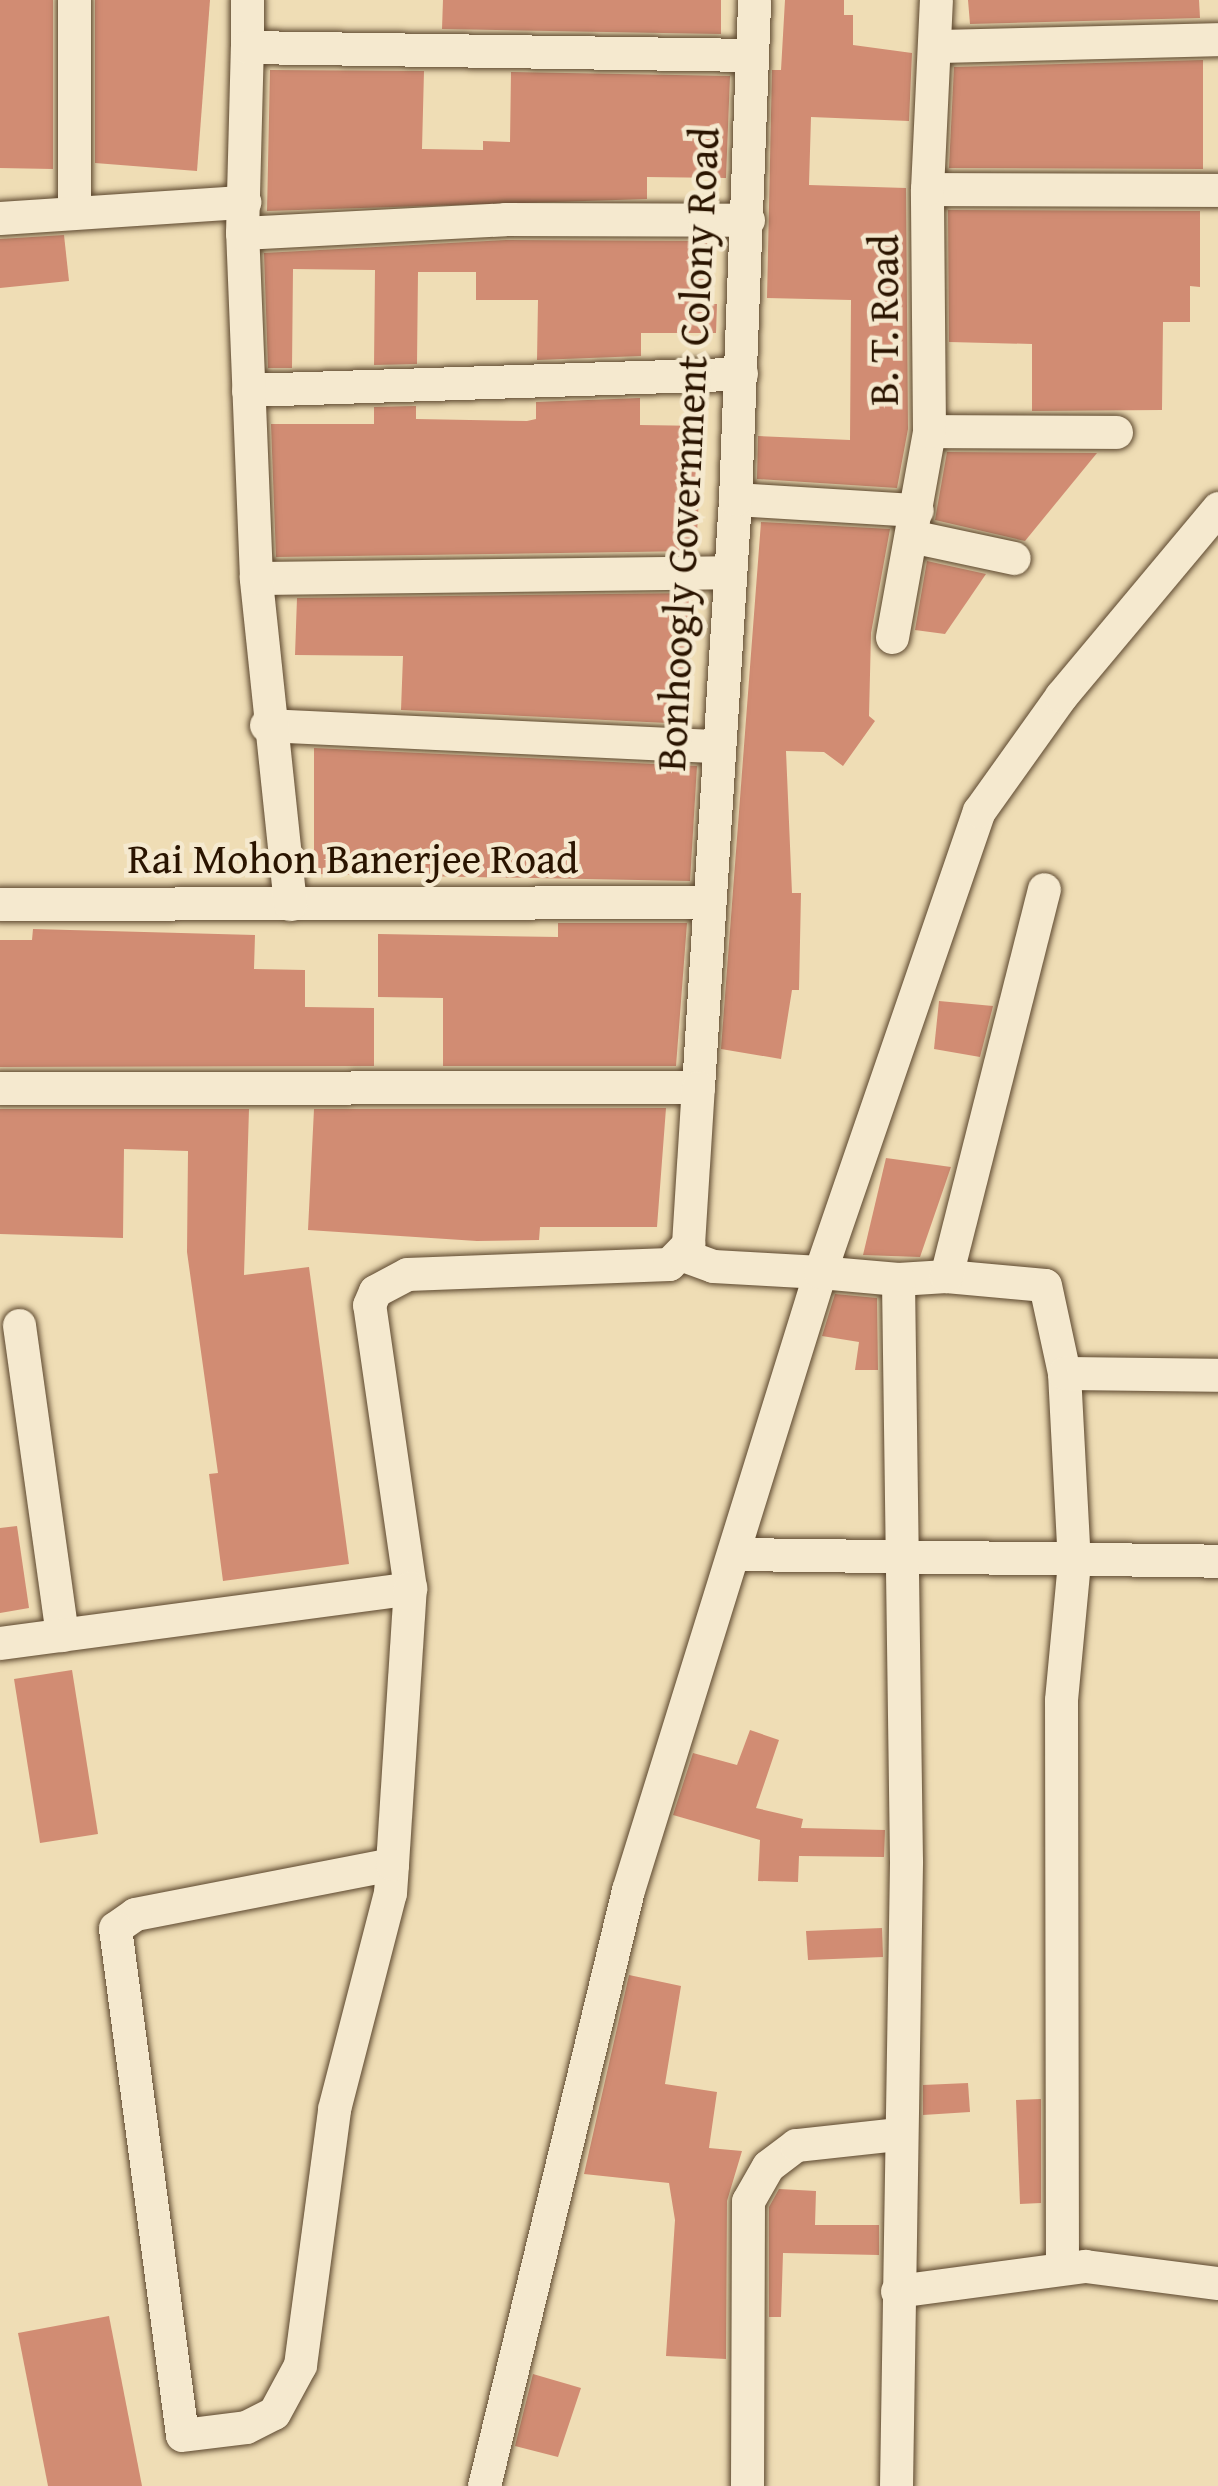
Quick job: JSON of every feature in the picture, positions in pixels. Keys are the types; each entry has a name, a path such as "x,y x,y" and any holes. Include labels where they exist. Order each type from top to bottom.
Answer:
{"street":[{"path":"74,0 74,212"},
{"path":"247,0 243,218 256,578 266,725 290,904"},
{"name":"Bonhoogly Government Colony Road","path":"698,1260 698,1088 706,902 735,499 754,0"},
{"name":"B. T. Road","path":"892,637 929,431 927,190 936,0"},
{"path":"936,46 1218,39"},
{"path":"247,46 751,56"},
{"path":"927,190 1218,190"},
{"path":"0,218 74,212 394,221 748,220"},
{"path":"248,390 741,374"},
{"path":"929,431 1116,432"},
{"path":"735,499 914,523 1014,558"},
{"path":"484,2486 628,1890 737,1554 807,1271 979,811 1061,696 1218,508"},
{"path":"256,578 730,572"},
{"path":"266,725 718,746"},
{"path":"946,1276 1044,889"},
{"name":"Rai Mohon Banerjee Road","path":"0,904 706,902"},
{"path":"0,1088 698,1088"},
{"path":"392,1864 135,1914 115,1928 182,2435 246,2427 274,2413 300,2365 334,2109 392,1864 410,1588 369,1305 374,1291 406,1274 652,1266 698,1260 898,1279 946,1276 1045,1285 1064,1373 1074,1562 1061,1700 1062,2267"},
{"path":"896,2486 904,1557 898,1279"},
{"path":"19,1325 62,1635"},
{"path":"1064,1373 1218,1375"},
{"path":"737,1554 1218,1561"},
{"path":"0,1643 410,1588"},
{"path":"747,2486 748,2201 768,2166 796,2145 898,2134"},
{"path":"897,2291 1062,2267 1218,2282"}],"building":[{"path":"0,0 53,0 53,169 0,168"},
{"path":"95,0 210,0 197,171 95,163"},
{"path":"443,0 721,0 721,34 442,29"},
{"path":"785,0 844,0 844,15 853,15 853,45 912,53 909,121 811,117 809,185 906,188 908,429 897,488 757,479 758,436 850,440 851,300 767,298 772,70 781,70"},
{"path":"968,0 1199,0 1200,18 970,24"},
{"path":"1203,60 1203,169 949,168 954,67"},
{"path":"270,70 424,71 422,149 483,150 483,141 510,142 511,72 730,76 726,178 647,177 647,199 267,211"},
{"path":"948,210 1200,211 1200,287 1190,286 1190,322 1163,322 1162,410 1032,411 1032,344 949,342"},
{"path":"64,235 69,281 0,288 0,239"},
{"path":"506,240 707,241 706,304 717,304 716,333 641,333 641,356 537,360 538,300 476,300 476,272 418,272 417,364 374,365 375,270 293,269 292,368 268,368 264,253"},
{"path":"640,398 640,425 703,426 696,551 276,557 271,424 374,424 374,407 416,406 416,419 527,421 536,419 536,402"},
{"path":"947,452 1097,453 1025,541 935,520"},
{"path":"761,522 890,529 871,633 869,716 875,721 843,766 824,752 786,751 792,893 801,893 799,990 792,990 781,1059 721,1049"},
{"path":"927,561 986,574 945,634 915,630"},
{"path":"693,593 688,724 401,710 403,656 295,655 297,598"},
{"path":"314,748 697,766 690,881 314,874"},
{"path":"558,923 687,923 676,1066 443,1066 443,998 378,997 378,934 558,937"},
{"path":"33,929 255,935 254,969 305,970 305,1007 374,1008 374,1066 0,1067 0,940 32,940"},
{"path":"939,1001 993,1006 980,1057 934,1049"},
{"path":"666,1108 657,1227 540,1227 539,1240 477,1241 308,1230 314,1109"},
{"path":"0,1109 249,1109 244,1275 309,1267 349,1564 223,1581 209,1474 218,1473 187,1252 188,1151 124,1149 123,1238 0,1234"},
{"path":"886,1158 951,1167 920,1257 863,1255"},
{"path":"835,1294 877,1298 878,1370 855,1370 859,1342 822,1336"},
{"path":"17,1526 29,1608 0,1613 0,1528"},
{"path":"72,1670 98,1834 40,1843 14,1679"},
{"path":"750,1730 779,1740 756,1808 803,1819 801,1828 885,1830 884,1857 799,1856 798,1882 758,1881 760,1840 673,1815 693,1753 737,1765"},
{"path":"882,1928 883,1957 808,1960 806,1931"},
{"path":"629,1975 681,1986 665,2084 717,2092 709,2148 742,2151 727,2201 726,2359 666,2356 675,2220 669,2183 584,2174"},
{"path":"968,2083 970,2112 923,2115 923,2085"},
{"path":"1041,2099 1041,2203 1020,2204 1016,2100"},
{"path":"779,2189 816,2191 815,2225 879,2225 879,2255 783,2253 781,2317 769,2317 769,2207"},
{"path":"109,2316 142,2486 48,2486 18,2333"},
{"path":"533,2374 581,2388 558,2457 515,2446"}]}
